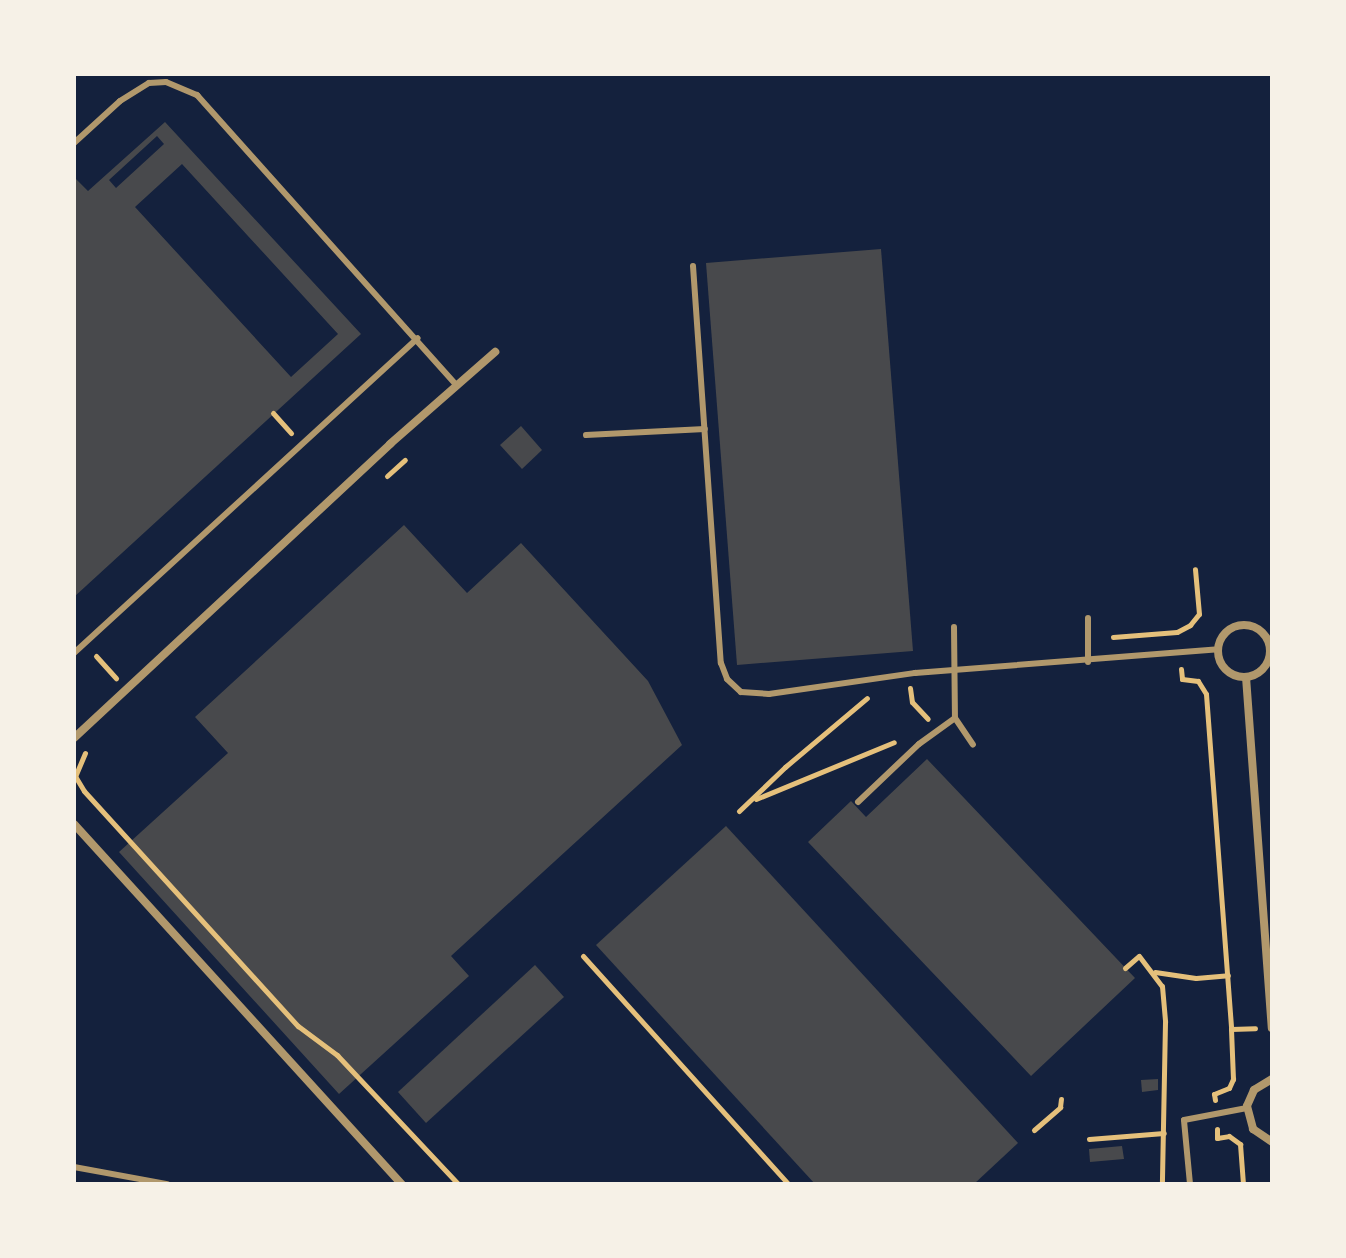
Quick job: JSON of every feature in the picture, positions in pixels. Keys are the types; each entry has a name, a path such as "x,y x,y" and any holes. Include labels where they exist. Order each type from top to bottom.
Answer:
{"street":[{"path":"74,738 495,352"},
{"path":"1242,624 1258,628 1271,650 1261,671 1246,677 1237,676 1222,666 1218,649 1222,635 1242,624"},
{"path":"1246,677 1272,1028"},
{"path":"75,825 402,1184"},
{"path":"1272,1079 1254,1090 1247,1108 1253,1129 1272,1142"}],"lane":[{"path":"74,143 135,90 149,83 166,82 182,86 209,106 418,338 457,386"},
{"path":"693,266 721,663 727,679 741,692 753,695 880,678 1218,649"},
{"path":"74,653 418,338"},
{"path":"586,435 705,429"},
{"path":"1088,618 1088,662"},
{"path":"954,627 957,671 955,718 973,745"},
{"path":"858,802 919,744 955,718"},
{"path":"1190,1184 1184,1120 1247,1108"},
{"path":"74,1167 167,1184"}],"path":[{"path":"273,413 302,445"},
{"path":"382,481 405,460"},
{"path":"1177,632 1182,679 1198,681 1206,694 1231,1029"},
{"path":"84,643 127,690"},
{"path":"755,800 785,767 852,713 880,678"},
{"path":"911,694 912,702 927,718"},
{"path":"739,811 755,800 901,740 919,744"},
{"path":"94,744 76,765 77,783 298,1026 337,1055 458,1184"},
{"path":"583,956 788,1184"},
{"path":"1125,968 1139,956 1155,972 1165,1002 1162,1184"},
{"path":"1155,972 1196,978 1228,975"},
{"path":"1034,1130 1060,1107 1061,1099"},
{"path":"1089,1139 1185,1131"}],"building":[{"path":"165,122 361,334 74,597 74,177 88,191","holes":["157,136 164,144 116,188 109,180","182,164 338,334 291,377 135,207"]},
{"path":"881,249 913,651 737,665 706,263"},
{"path":"521,426 542,450 522,469 500,445"},
{"path":"404,525 467,593 521,543 648,681 682,745 451,956 469,976 339,1094 119,852 228,753 195,717"},
{"path":"927,759 1135,978 1031,1076 808,842 851,801 866,817"},
{"path":"726,826 1018,1143 974,1184 815,1184 596,945"},
{"path":"535,965 564,997 426,1123 398,1092"},
{"path":"1158,1079 1158,1090 1142,1092 1141,1080"},
{"path":"1122,1146 1124,1159 1090,1162 1089,1149"}]}
